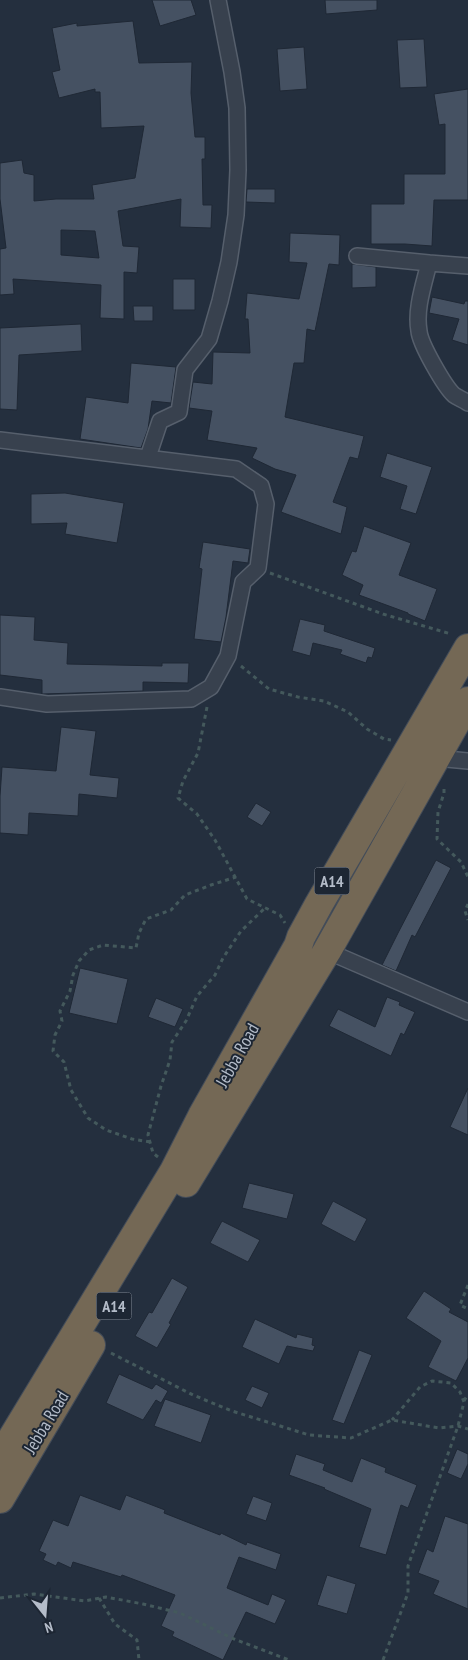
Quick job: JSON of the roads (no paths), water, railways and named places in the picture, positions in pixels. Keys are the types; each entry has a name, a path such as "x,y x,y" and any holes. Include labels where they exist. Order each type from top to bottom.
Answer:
{"highway":[{"name":"Jebba Road","path":"0,1458 174,1171 202,1116 298,946 319,904 468,649"},
{"name":"Jebba Road","path":"0,1499 158,1229 327,951 453,760 468,701"}],"street":[{"path":"148,458 160,420 179,412 185,370 209,339 220,301 236,215 238,179 237,108 218,0"},
{"path":"357,256 468,266"},
{"path":"429,262 420,300 418,332 428,356 454,395 468,403"},
{"path":"0,440 236,469 261,486 266,504 258,568 242,582 228,656 211,687 191,699 47,704 0,697"},
{"path":"327,951 468,1012"}]}
